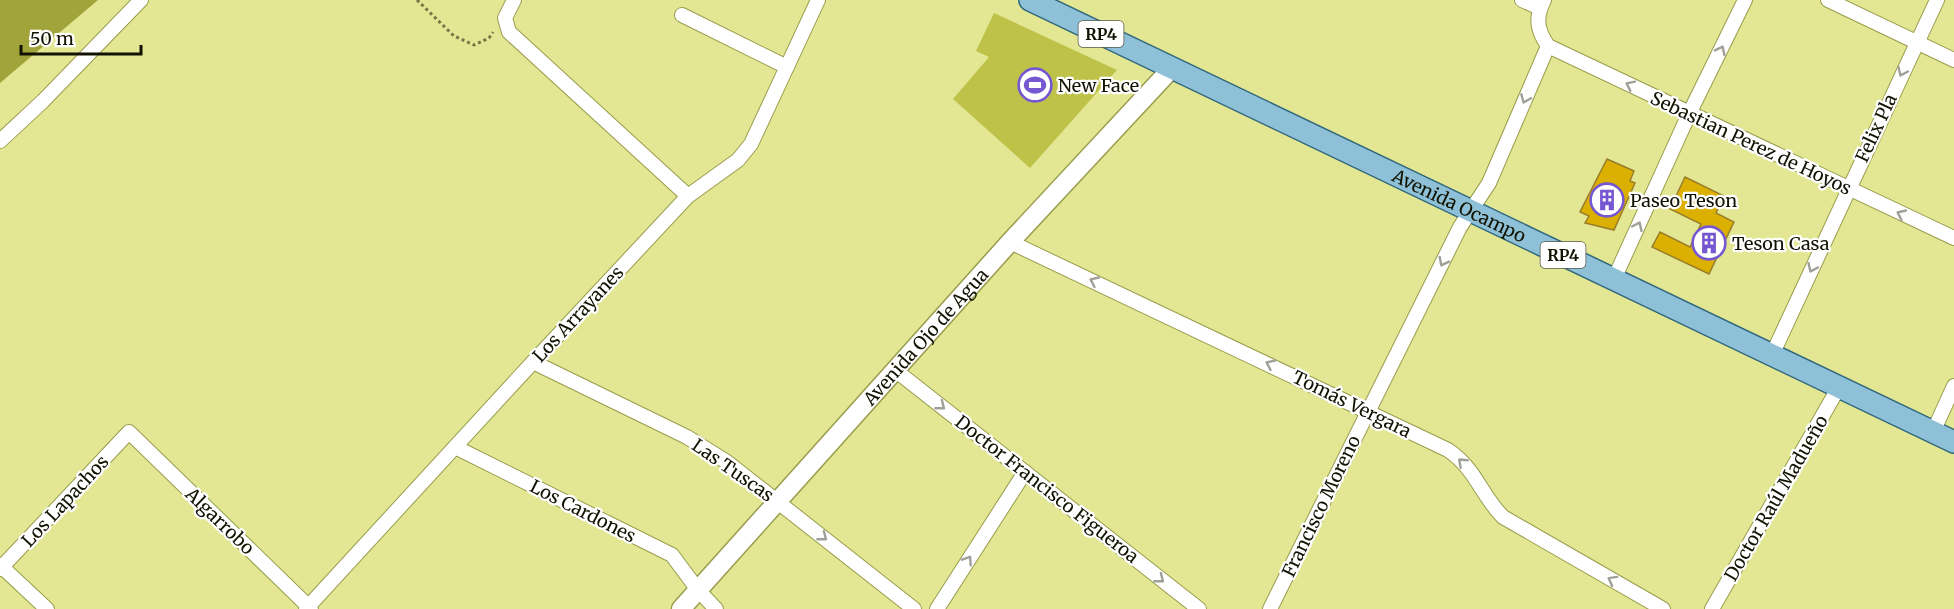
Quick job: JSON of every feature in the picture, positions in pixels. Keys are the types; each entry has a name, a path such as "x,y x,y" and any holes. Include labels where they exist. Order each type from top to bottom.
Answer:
{"main road":[{"name":"Avenida Ocampo","path":"1030,0 1954,442"},
{"name":"Avenida Ojo de Agua","path":"681,609 1010,242 1172,68"}],"street":[{"path":"0,141 44,101 141,0"},
{"path":"514,0 505,18 509,32 688,196"},
{"name":"Los Arrayanes","path":"308,608 688,196 738,160 751,144 818,0"},
{"path":"1522,0 1542,4 1538,32 1548,46"},
{"path":"1614,279 1689,114 1745,0"},
{"path":"1828,0 1954,60"},
{"name":"Felix Pla","path":"1772,355 1937,0"},
{"path":"682,15 787,67"},
{"name":"Sebastian Perez de Hoyos","path":"1548,46 1954,238"},
{"name":"Francisco Moreno","path":"1270,609 1470,210 1489,183 1548,46"},
{"name":"Tomás Vergara","path":"1010,242 1368,410 1448,450 1461,459 1472,472 1493,507 1515,526 1663,609"},
{"name":"Las Tuscas","path":"533,362 687,437 727,462 914,609"},
{"name":"Doctor Francisco Figueroa","path":"896,370 1199,609"},
{"path":"1933,432 1954,386"},
{"name":"Doctor Raúl Madueño","path":"1713,609 1839,387"},
{"name":"Los Lapachos","path":"1,567 129,432"},
{"name":"Algarrobo","path":"129,432 308,608"},
{"name":"Los Cardones","path":"455,447 672,555 698,590 716,609"},
{"path":"937,609 1025,472"},
{"path":"1,567 47,609"}],"path":[{"path":"417,0 454,36 474,45 489,38 505,18"}],"shaded area":[{"path":"0,0 98,0 0,83"},
{"name":"New Face","path":"994,13 1117,70 1030,168 953,99 989,57 976,51"}],"building":[{"name":"Paseo Teson","path":"1607,159 1634,171 1630,181 1635,183 1614,230 1585,223 1589,216 1580,212"},
{"path":"1685,177 1724,196 1716,213 1734,222 1709,274 1652,247 1660,232 1690,247 1701,224 1670,209"}],"place":[{"name":"New Face","path":"1035,85"},
{"name":"Paseo Teson","path":"1607,200"},
{"name":"Teson Casa","path":"1709,243"}]}
